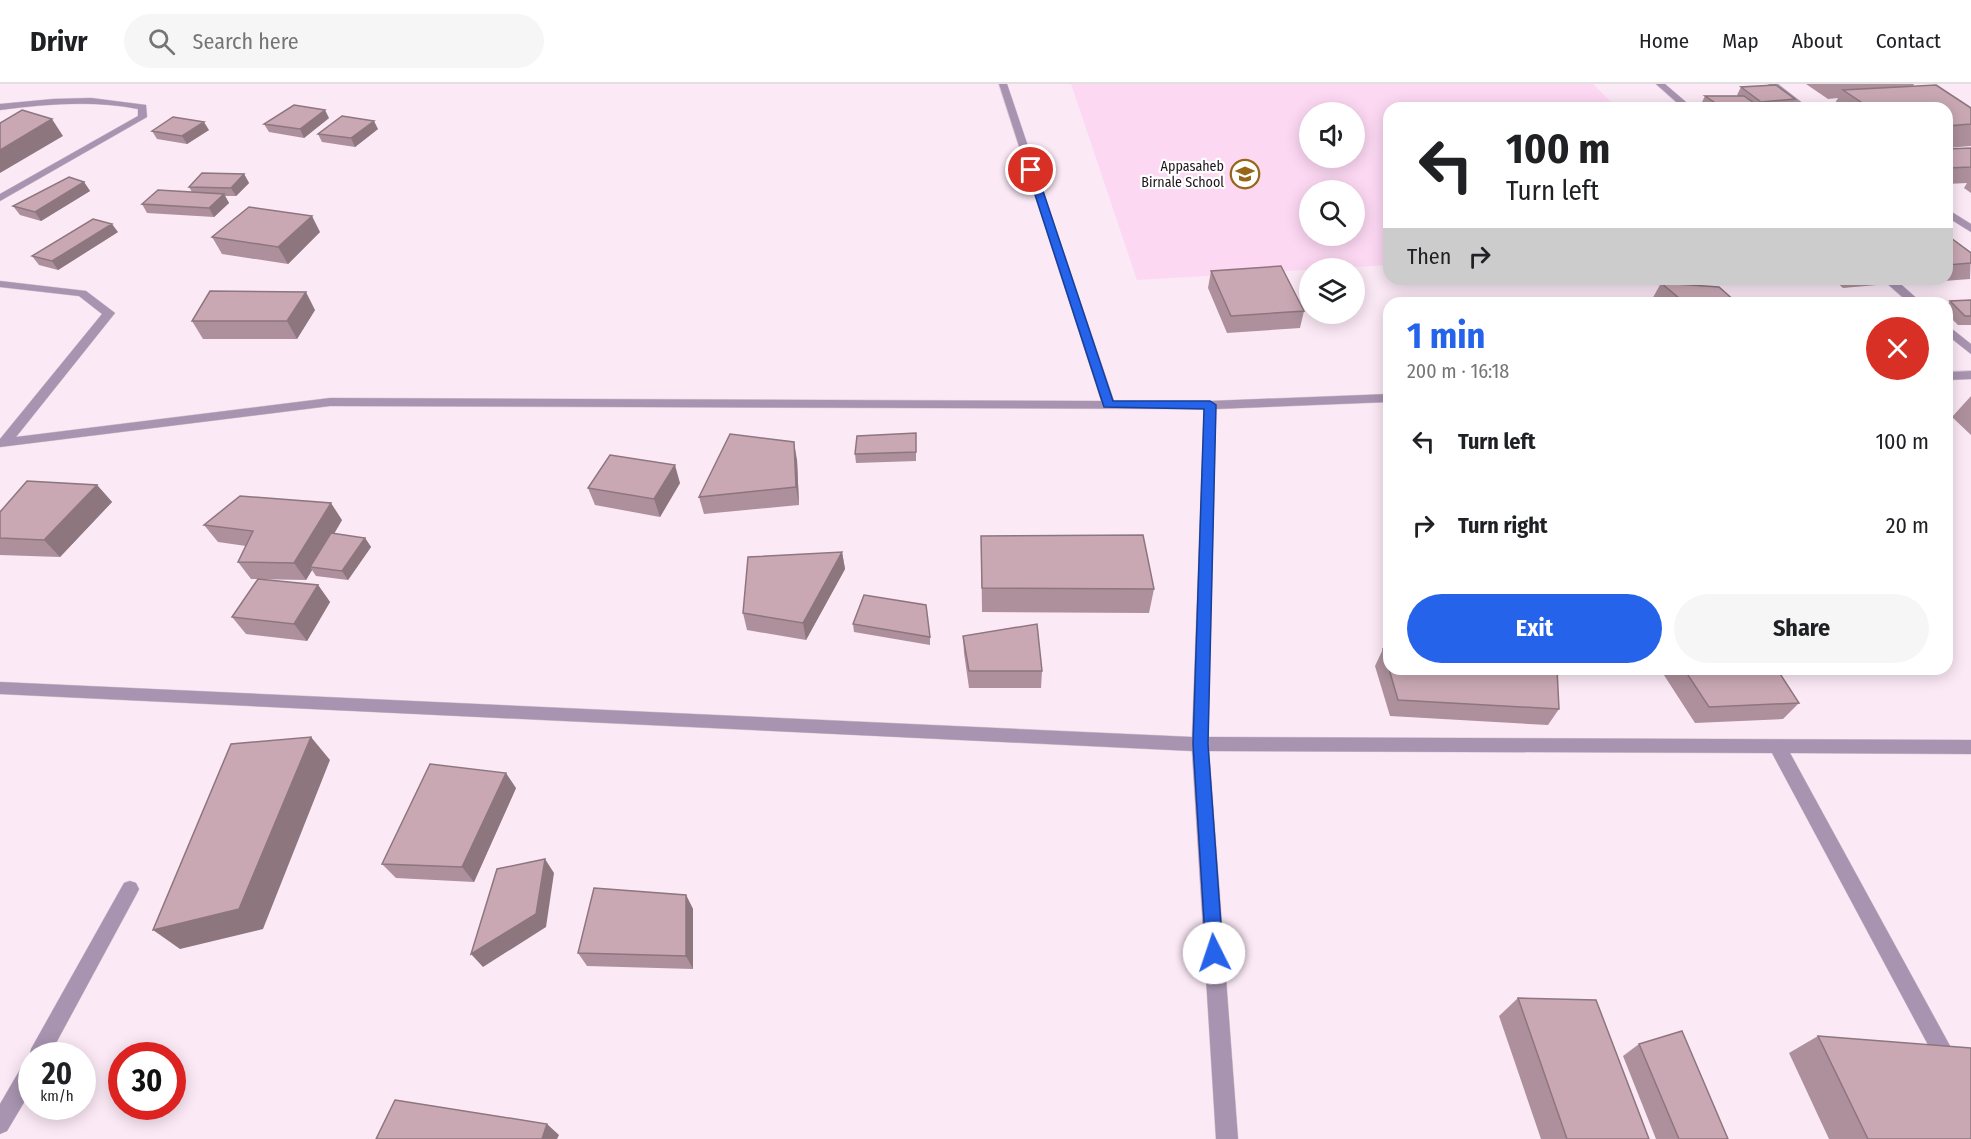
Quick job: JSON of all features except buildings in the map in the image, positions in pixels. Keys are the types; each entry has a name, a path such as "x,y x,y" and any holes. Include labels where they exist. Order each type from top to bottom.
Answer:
{"street":[{"path":"1003,84 1108,405"},
{"path":"1660,84 1681,102"},
{"path":"1772,84 1796,102"},
{"path":"0,107 43,103 126,103 143,107 142,117 0,198"},
{"path":"1953,216 1971,229"},
{"path":"0,284 82,293 109,313 2,443"},
{"path":"1895,285 1909,297"},
{"path":"1953,334 1971,350"},
{"path":"1953,376 1971,375"},
{"path":"2,443 330,402 1210,405 1383,398"},
{"path":"1210,405 1200,744 1227,1139"},
{"path":"0,688 1200,744 1971,747"},
{"path":"1778,748 1954,1074"},
{"path":"46,1042 130,890"},
{"path":"0,1124 18,1092"}],"shaded area":[{"name":"Appasaheb Birnale School","path":"1071,84 1593,84 1611,102 1383,102 1383,265 1365,266 1365,258 1299,258 1299,270 1137,280"}],"place":[{"name":"Appasaheb Birnale School","path":"1245,174"}],"route":[{"path":"1031,170 1108,405 1210,405 1200,744 1214,953"}]}
